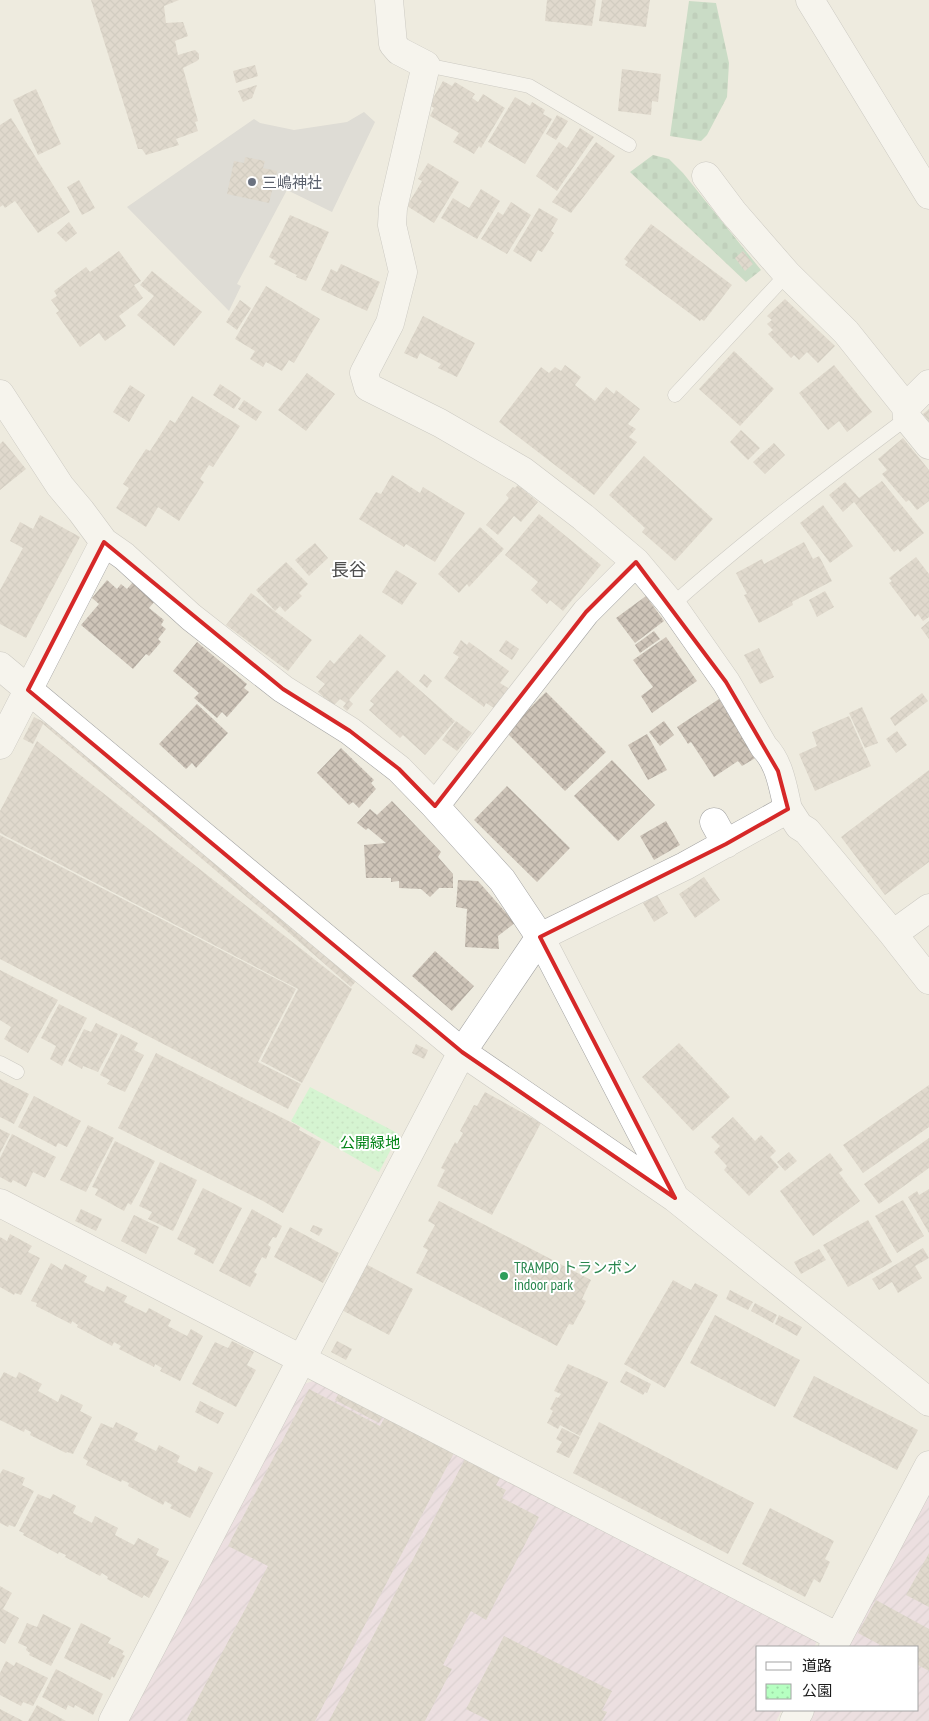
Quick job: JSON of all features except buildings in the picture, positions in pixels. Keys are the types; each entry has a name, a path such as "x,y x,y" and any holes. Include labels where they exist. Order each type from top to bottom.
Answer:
{"street":[{"path":"389,0 394,44 399,51 426,66 393,208 392,225 403,272 390,322 364,373 368,387 440,423 523,471 583,517 636,562 672,605 726,682 768,751 778,771 788,809 799,826 807,831 929,980"},
{"path":"810,0 929,195"},
{"path":"706,176 733,212 787,274 846,332 929,445"},
{"path":"906,412 929,384"},
{"path":"0,394 60,486 104,542 124,556 190,617 283,689 350,731 392,763 435,806 502,880 540,937 675,1198"},
{"path":"0,745 104,542"},
{"path":"435,806 586,612 636,562"},
{"path":"0,666 462,1052 675,1198 929,1402"},
{"path":"113,1721 462,1052 540,937 685,866 720,833 788,809"},
{"path":"893,934 929,908"},
{"path":"0,1203 302,1359 835,1642 929,1465"}],"lane":[{"path":"426,66 529,86 629,145"},
{"path":"675,395 787,274"},
{"path":"672,605 742,544 906,412"},
{"path":"0,1063 17,1072"}],"highlighted area":[{"path":"104,542 283,689 350,731 399,769 435,806 586,612 636,562 726,682 778,771 788,809 726,844 540,937 675,1198 462,1052 28,690"}],"shaded area":[{"path":"364,112 375,122 332,212 287,190 237,284 241,286 229,311 127,207 254,119 260,123 294,130 347,122"},
{"path":"322,1378 820,1636 815,1646 756,1646 756,1711 781,1711 776,1721 128,1721 301,1385"},
{"path":"929,1486 929,1721 805,1721 810,1711 919,1711 919,1646 845,1646"}],"green space":[{"path":"689,1 716,3 729,63 727,97 707,135 701,141 670,136"},
{"path":"653,155 669,159 683,173 761,270 746,282 630,172"},
{"name":"公開緑地","path":"310,1087 399,1134 379,1172 291,1121"}],"place":[{"name":"三嶋神社","path":"252,182"},
{"name":"TRAMPO トランポン indoor park","path":"504,1276"}],"district":[{"name":"長谷","path":"349,569"}]}
